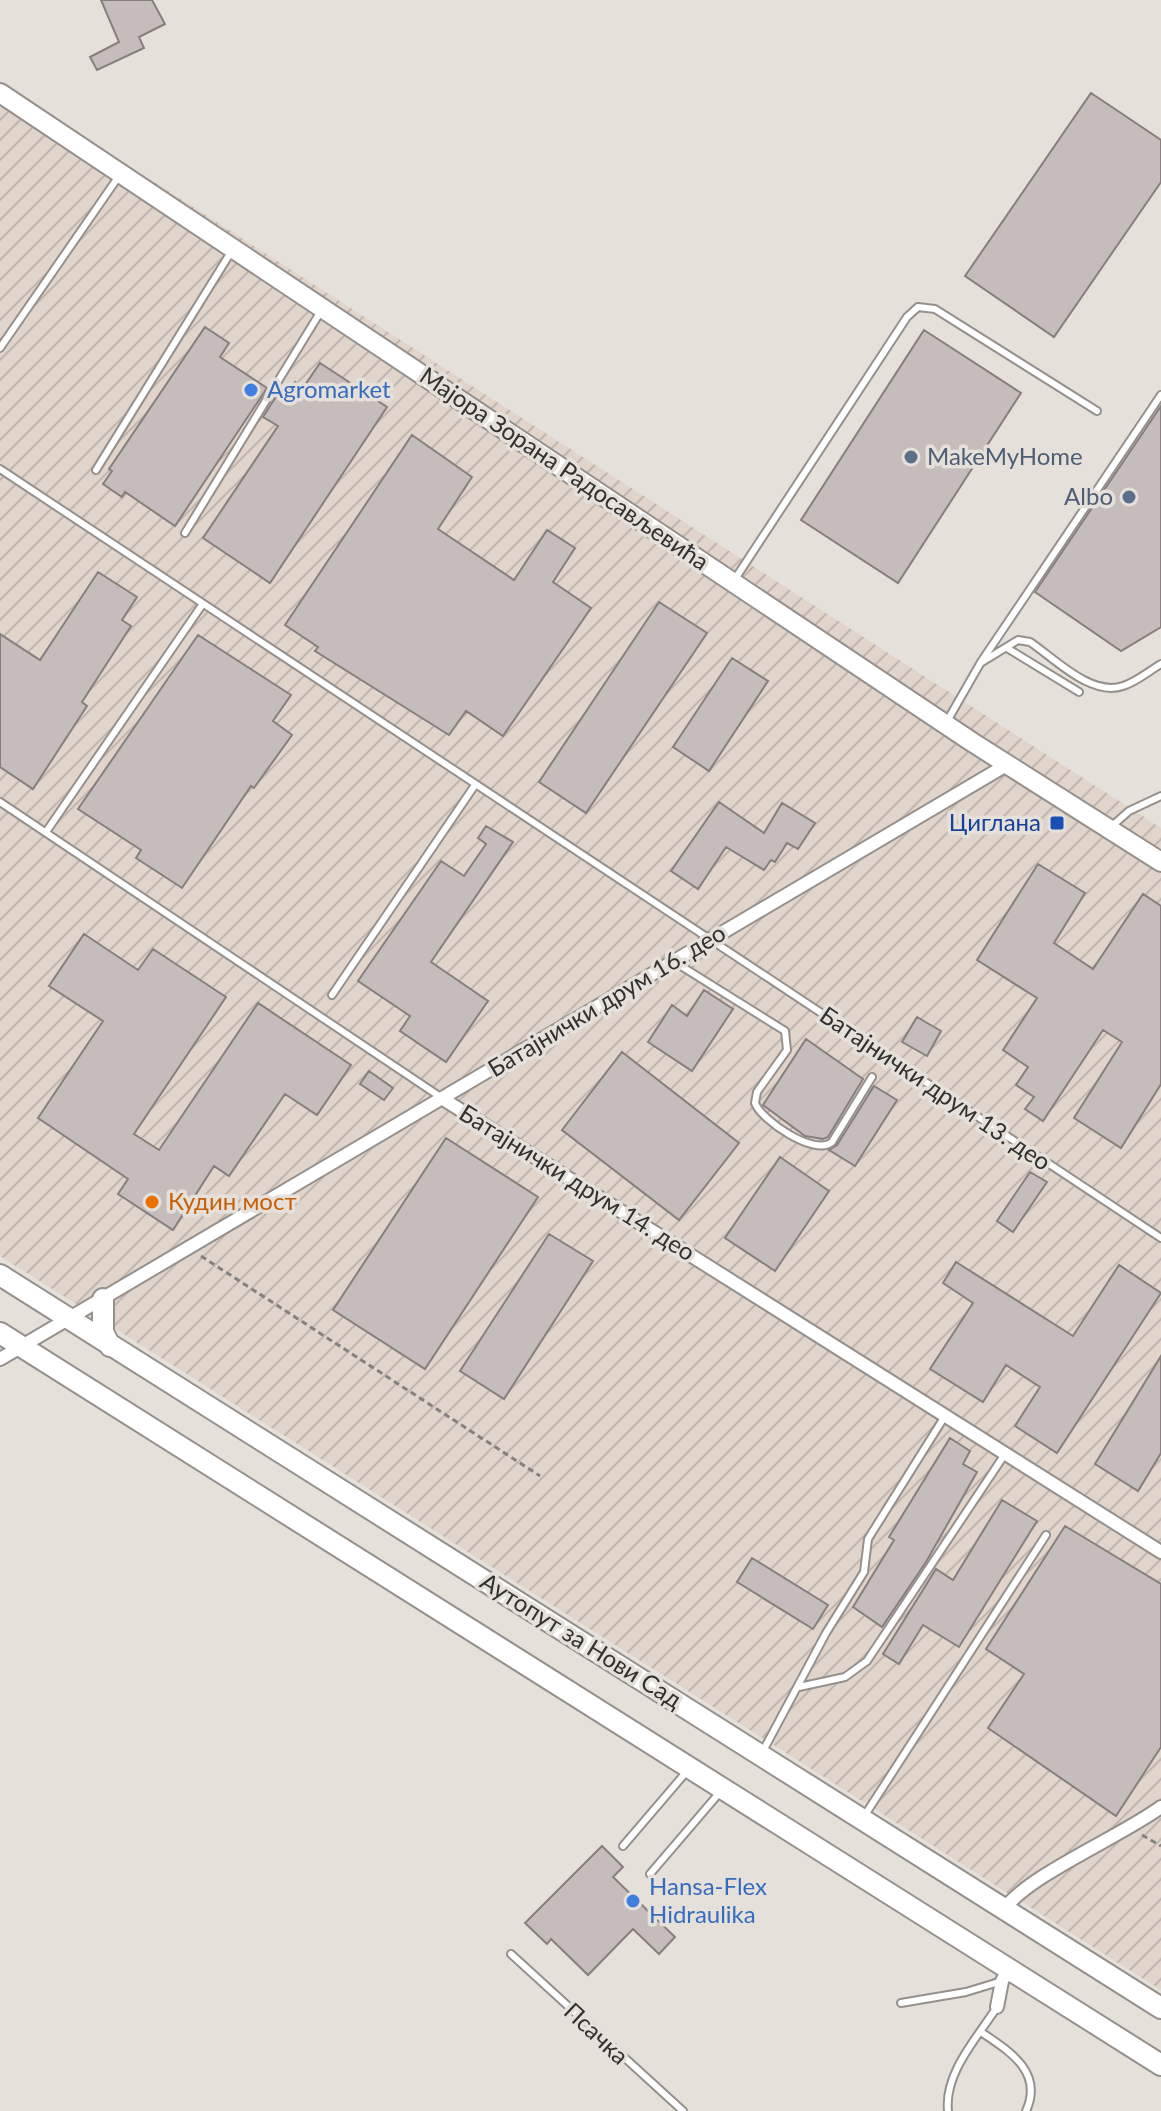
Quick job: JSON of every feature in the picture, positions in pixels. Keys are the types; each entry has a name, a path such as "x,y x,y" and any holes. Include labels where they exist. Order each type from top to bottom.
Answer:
{"main road":[{"name":"Мајора Зорана Радосављевића","path":"0,93 946,724 1161,862"},
{"name":"Аутопут за Нови Сад","path":"0,1275 1161,2008"},
{"path":"103,1299 103,1332 110,1346"},
{"name":"Аутопут за Нови Сад","path":"0,1333 691,1767 1006,1975 1161,2065"}],"street":[{"name":"Батајнички друм 16. део","path":"0,1359 186,1246 443,1099 1008,764"},
{"name":"Батајнички друм 14. део","path":"443,1099 1161,1552"},
{"path":"1005,1908 1023,1890 1132,1829 1161,1807"},
{"path":"997,2007 1006,1975"}],"lane":[{"path":"0,348 121,173"},
{"path":"96,470 233,249"},
{"path":"733,582 907,317 918,307 935,309 1097,411"},
{"path":"185,533 322,308"},
{"path":"946,724 981,662 1161,395"},
{"path":"0,469 710,939"},
{"path":"46,832 202,605"},
{"path":"981,662 1018,640 1030,642 1100,686 1123,686 1161,664"},
{"path":"1007,648 1079,692"},
{"path":"332,995 475,785"},
{"path":"1109,828 1122,815 1161,796"},
{"name":"Батајнички друм 14. део","path":"0,802 443,1099"},
{"name":"Батајнички друм 13. део","path":"710,939 1161,1238"},
{"path":"673,961 785,1031 787,1050 757,1092 755,1103 764,1117 812,1147 823,1148 832,1142 872,1077"},
{"path":"761,1754 826,1633 864,1572 868,1539 945,1416"},
{"path":"799,1687 845,1677 867,1661 1005,1454"},
{"path":"863,1818 1046,1535"},
{"path":"623,1846 691,1767"},
{"path":"650,1874 723,1788"},
{"name":"Псачка","path":"511,1954 683,2111"},
{"path":"901,2003 966,1992 1006,1975"},
{"path":"948,2111 948,2087 997,2007"},
{"path":"981,2032 1012,2052 1028,2072 1031,2096 1026,2111"}],"path":[{"path":"186,1246 540,1476"},
{"path":"1132,1829 1161,1846"}],"shaded area":[{"path":"0,83 1161,828 1161,1990 0,1256"}],"building":[{"path":"101,0 152,0 165,24 139,37 144,48 97,70 90,57 119,42"},
{"path":"1091,93 1161,140 1161,182 1054,337 965,276"},
{"path":"205,327 229,343 220,357 267,388 175,526 125,492 122,497 103,484 112,471 109,469"},
{"name":"MakeMyHome","path":"924,330 1021,393 898,583 801,520"},
{"path":"320,363 387,407 270,583 203,538 278,426 263,417 277,395 283,399 295,382 303,388"},
{"name":"Albo","path":"1161,406 1161,627 1121,651 1035,592"},
{"path":"412,435 472,477 438,529 514,580 547,530 575,548 553,582 591,608 503,736 466,711 449,735 315,651 318,647 285,625"},
{"path":"98,572 137,597 122,620 131,626 82,702 87,706 33,789 0,767 0,634 40,660"},
{"path":"659,602 707,633 586,813 539,782"},
{"path":"198,635 291,695 273,721 292,735 254,788 251,786 182,888 136,858 141,850 78,809"},
{"path":"732,658 768,681 709,771 673,747"},
{"path":"719,802 764,833 782,803 815,823 798,849 787,843 775,862 771,860 764,870 726,847 698,889 671,871"},
{"path":"486,826 513,842 431,962 488,1001 446,1062 400,1031 410,1016 358,981 441,861 464,876 486,844 478,838"},
{"path":"1038,864 1085,893 1054,943 1093,969 1143,894 1161,906 1161,1084 1121,1148 1074,1118 1122,1042 1103,1030 1043,1121 1025,1109 1034,1097 1016,1085 1028,1067 1003,1050 1037,998 977,960"},
{"path":"84,934 138,970 153,949 226,997 134,1134 159,1150 258,1003 351,1065 317,1115 285,1094 229,1176 214,1166 173,1230 118,1194 128,1179 38,1118 103,1021 49,986"},
{"path":"704,990 733,1009 692,1071 648,1042 672,1005 687,1016"},
{"path":"917,1017 941,1031 927,1056 902,1042"},
{"path":"806,1039 863,1079 828,1137 823,1139 805,1136 763,1105"},
{"path":"622,1052 739,1143 679,1220 562,1130"},
{"path":"369,1071 393,1088 384,1100 360,1084"},
{"path":"874,1086 897,1100 855,1166 829,1150 837,1145"},
{"path":"446,1138 538,1197 425,1369 333,1310"},
{"path":"780,1157 829,1191 775,1271 725,1238"},
{"path":"1030,1172 1047,1182 1013,1232 997,1221"},
{"path":"549,1234 593,1261 504,1399 460,1371"},
{"path":"956,1262 1073,1336 1119,1265 1161,1293 1057,1453 1015,1426 1040,1387 1006,1365 983,1402 930,1369 973,1303 943,1283"},
{"path":"1161,1356 1161,1453 1138,1491 1095,1464"},
{"path":"950,1438 970,1451 963,1464 977,1472 926,1562 882,1627 853,1607 894,1540 889,1537"},
{"path":"1002,1500 1037,1521 959,1647 923,1625 899,1664 883,1654 936,1569 953,1580"},
{"path":"1065,1526 1161,1584 1161,1747 1116,1816 988,1728 1024,1674 986,1649"},
{"path":"752,1558 828,1605 813,1629 737,1582"},
{"path":"602,1846 623,1867 613,1877 675,1937 659,1954 633,1929 588,1975 551,1939 547,1944 525,1923"}],"place":[{"name":"Agromarket","path":"251,390"},
{"name":"MakeMyHome","path":"911,457"},
{"name":"Albo","path":"1129,497"},
{"name":"Циглана","path":"1057,823"},
{"name":"Кудин мост","path":"152,1202"},
{"name":"Hansa-Flex Hidraulika","path":"633,1901"}]}
